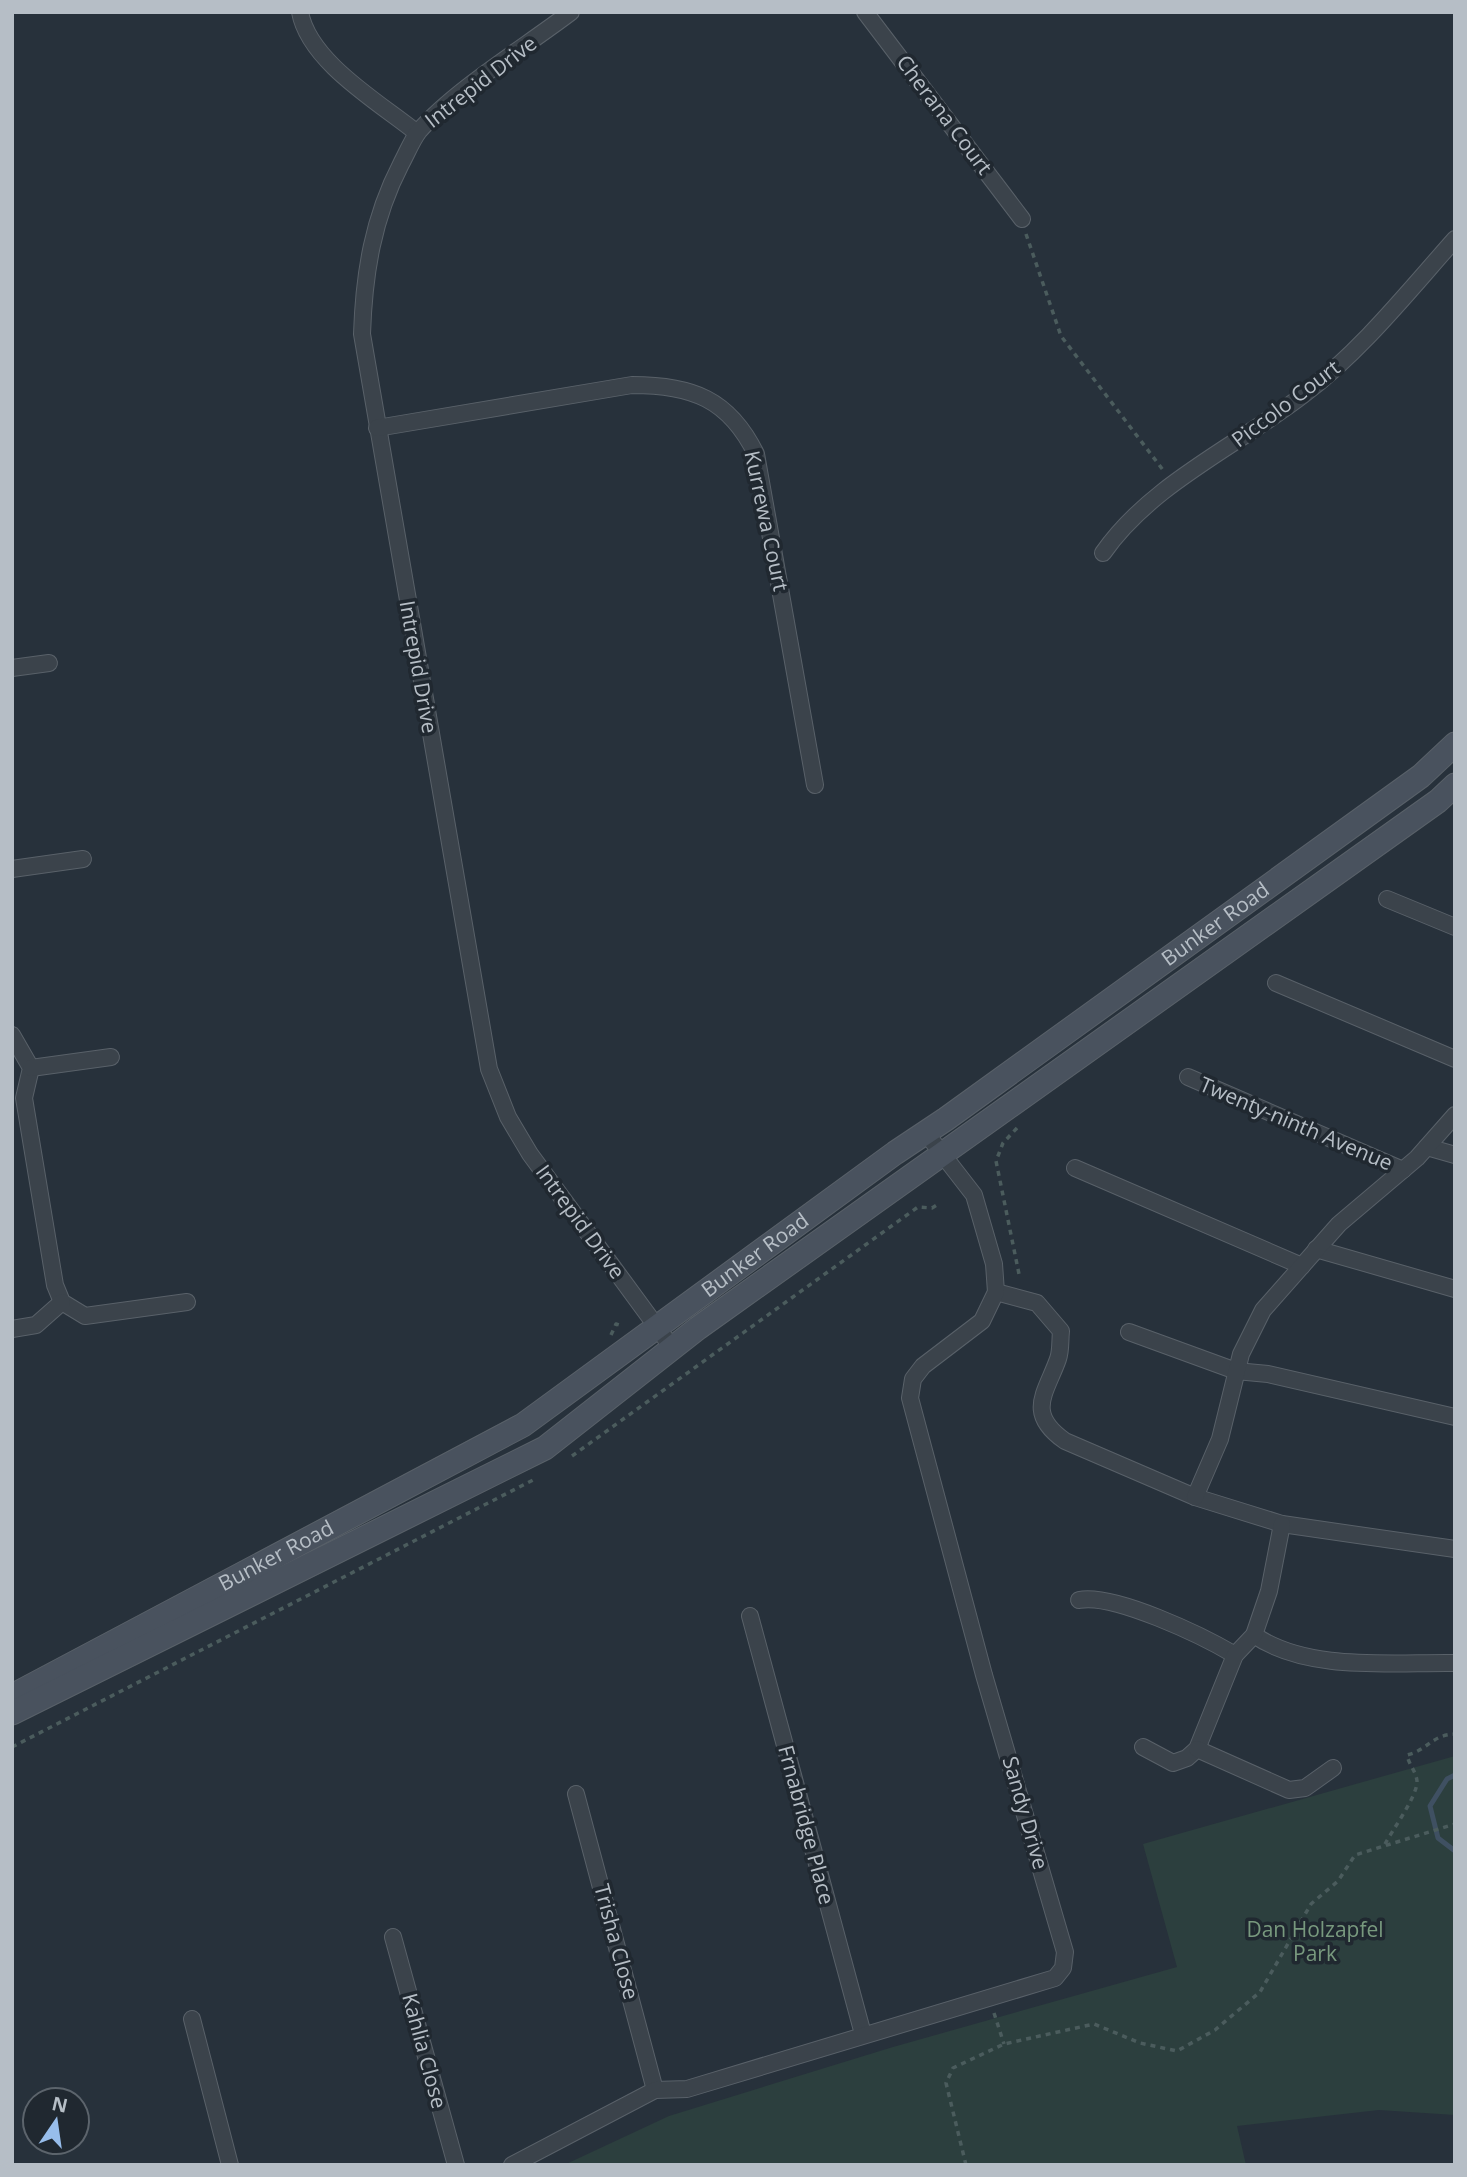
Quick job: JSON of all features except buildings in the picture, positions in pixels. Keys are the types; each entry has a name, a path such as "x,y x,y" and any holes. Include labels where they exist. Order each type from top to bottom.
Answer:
{"main road":[{"name":"Bunker Road","path":"12,1696 523,1425 1421,776 1455,744"},
{"path":"1421,776 1438,801"},
{"name":"Bunker Road","path":"12,1713 545,1448 801,1254 944,1155 1438,801 1455,785"}],"street":[{"path":"300,12 308,34 330,64 418,133"},
{"name":"Intrepid Drive","path":"571,12 443,108 418,133 396,174 367,257 362,334 489,1069 508,1117 530,1154 673,1349"},
{"name":"Cherana Court","path":"865,12 1023,219"},
{"name":"Piccolo Court","path":"1103,553 1121,527 1174,485 1303,395 1359,348 1455,239"},
{"name":"Kurrewa Court","path":"377,428 632,385 661,385 693,392 722,407 744,429 757,454 815,785"},
{"path":"12,668 49,663"},
{"path":"12,869 83,859"},
{"path":"1387,899 1455,927"},
{"path":"1276,984 1455,1059"},
{"path":"12,1035 31,1068 24,1098 55,1285 62,1302 85,1316 187,1302"},
{"path":"31,1068 111,1057"},
{"name":"Twenty-ninth Avenue","path":"1188,1077 1403,1170"},
{"path":"1195,1497 1220,1439 1236,1371 1263,1310 1339,1224 1403,1170 1455,1115"},
{"path":"926,1133 974,1195 994,1264 996,1292 1037,1303 1061,1331 1059,1357 1042,1391 1043,1415 1054,1433 1195,1497 1282,1524 1455,1549"},
{"path":"1427,1147 1455,1156"},
{"path":"1075,1168 1302,1266"},
{"path":"1316,1250 1455,1289"},
{"name":"Sandy Drive","path":"512,2165 655,2090 687,2089 863,2034 989,1999 1055,1978 1063,1968 1065,1952 984,1675 910,1398 913,1379 923,1366 982,1321 996,1292"},
{"path":"12,1329 36,1325 62,1302"},
{"path":"1129,1332 1236,1371 1268,1374 1455,1417"},
{"path":"1143,1747 1173,1763 1187,1758 1197,1749 1236,1655 1254,1635 1269,1591 1282,1524"},
{"path":"1079,1600 1094,1597 1116,1602 1236,1655"},
{"name":"Frnabridge Place","path":"750,1616 863,2034"},
{"path":"1254,1635 1269,1646 1314,1660 1455,1663"},
{"path":"1197,1749 1289,1790 1305,1788 1333,1769"},
{"name":"Trisha Close","path":"576,1794 655,2090"},
{"name":"Kahlia Close","path":"393,1937 456,2165"},
{"path":"192,2019 230,2165"}],"path":[{"path":"1023,219 1061,336 1174,485"},
{"path":"1018,1127 1003,1143 996,1161 1019,1274"},
{"path":"1384,1846 1416,1791 1415,1772 1409,1765 1407,1755 1416,1753 1439,1734 1455,1734"},
{"path":"966,2165 946,2083 953,2068 1004,2044 1094,2024 1140,2043 1177,2051 1215,2030 1260,1992 1311,1904 1338,1881 1355,1855 1455,1824"},
{"path":"989,1999 1004,2044"}],"green space":[{"name":"Dan Holzapfel Park","path":"1455,1756 1455,2115 1379,2110 1237,2126 1246,2165 564,2165 669,2116 893,2047 1177,1967 1143,1844"}],"waterway":[{"path":"1455,1775 1447,1779 1430,1806 1438,1838 1455,1851"}]}
